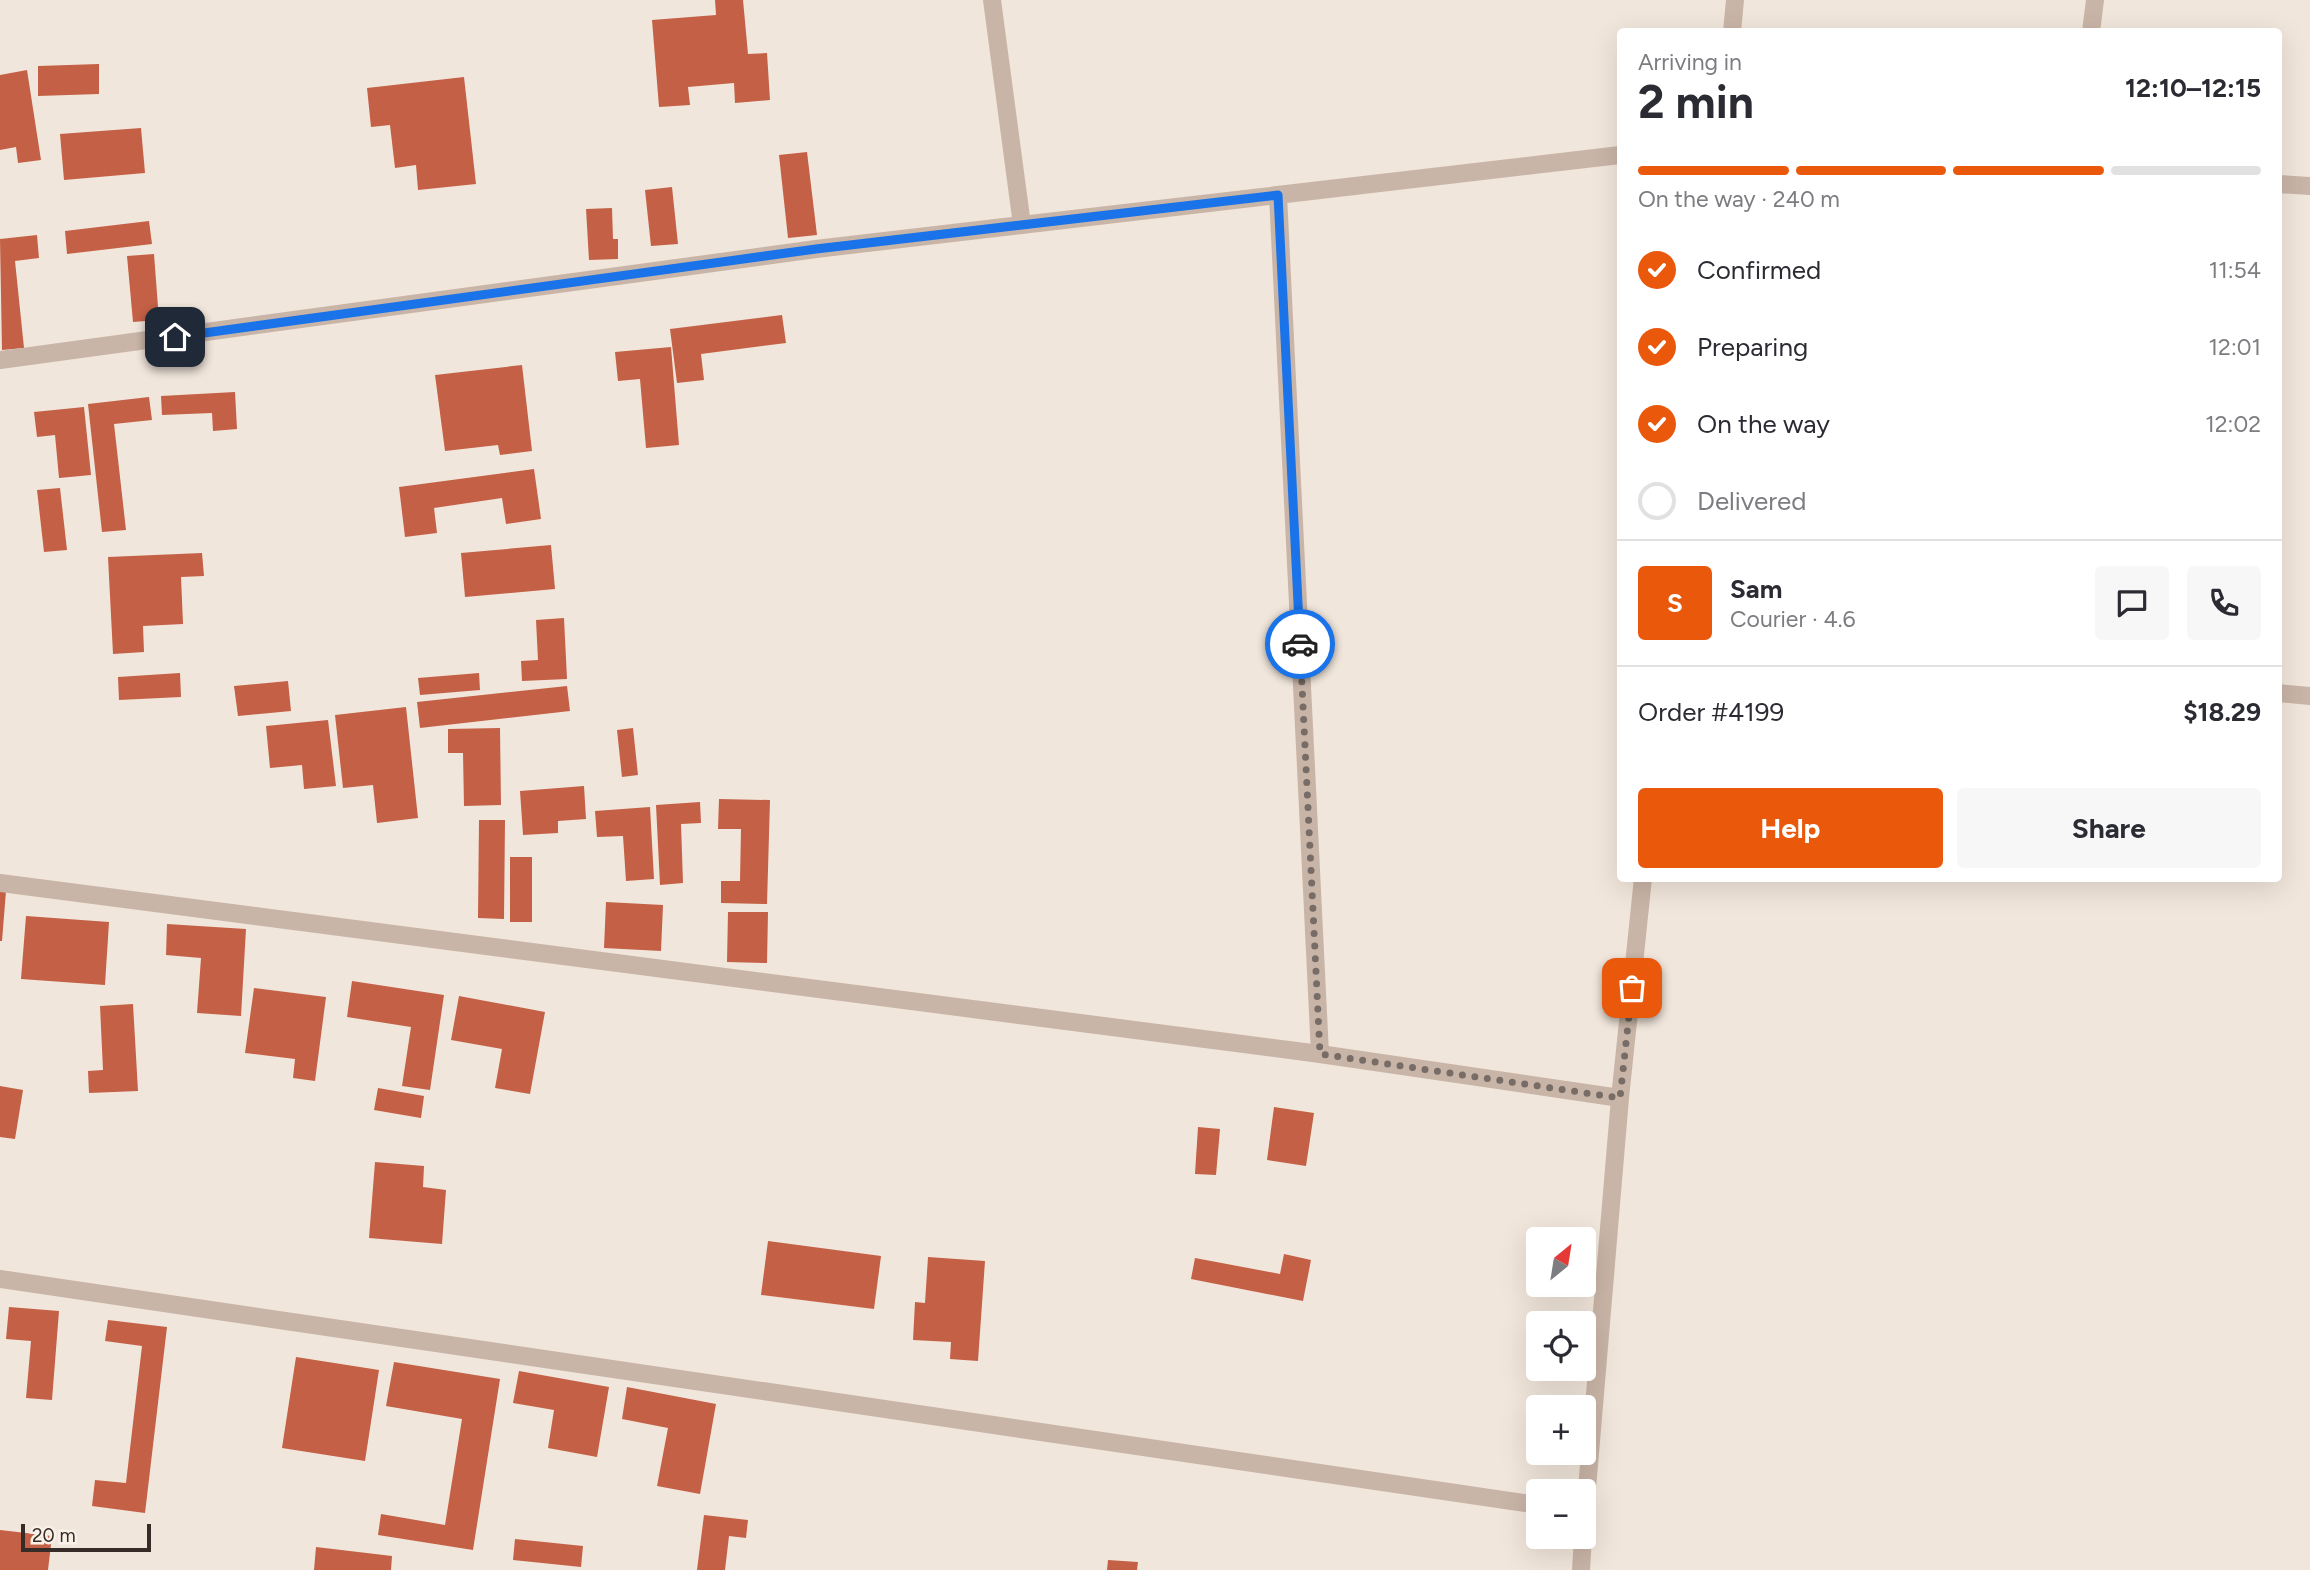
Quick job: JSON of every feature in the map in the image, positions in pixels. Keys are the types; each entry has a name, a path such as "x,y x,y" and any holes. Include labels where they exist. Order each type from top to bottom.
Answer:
{"street":[{"path":"992,0 1022,225"},
{"path":"1732,28 1735,0"},
{"path":"2092,28 2095,0"},
{"path":"0,360 816,249 1617,156"},
{"path":"2282,184 2310,186"},
{"path":"1278,195 1320,1054"},
{"path":"2282,694 2310,696"},
{"path":"1587,1479 1620,1098 1643,882"},
{"path":"0,883 1320,1054 1620,1098"},
{"path":"0,1279 1526,1503"},
{"path":"1581,1570 1582,1549"}],"building":[{"path":"715,0 743,0 748,54 767,53 770,100 735,103 734,83 688,87 690,105 659,107 652,20 716,15"},
{"path":"99,64 99,94 38,96 38,66"},
{"path":"27,70 41,160 18,163 16,147 0,150 0,75"},
{"path":"464,77 476,184 418,190 416,165 395,168 390,125 371,127 367,88"},
{"path":"141,128 145,173 64,180 60,134"},
{"path":"807,152 817,235 788,238 779,155"},
{"path":"672,187 678,244 651,246 645,190"},
{"path":"612,208 613,239 618,239 618,259 589,260 586,209"},
{"path":"149,221 152,244 67,254 65,231"},
{"path":"37,235 39,258 15,261 24,348 2,350 0,239"},
{"path":"154,254 159,320 133,322 127,256"},
{"path":"782,315 786,343 701,354 704,380 677,383 670,329"},
{"path":"671,347 679,445 646,448 640,379 618,381 615,352"},
{"path":"522,365 532,451 500,455 498,445 445,451 435,375"},
{"path":"235,392 237,429 213,431 212,413 162,415 161,396"},
{"path":"149,397 152,420 114,424 126,530 102,532 88,404"},
{"path":"84,407 91,475 59,478 55,435 37,437 34,412"},
{"path":"534,469 541,519 506,524 502,498 434,508 437,533 405,537 399,487"},
{"path":"60,488 67,550 44,552 37,490"},
{"path":"551,545 555,589 465,597 461,553"},
{"path":"202,553 204,576 181,577 183,624 143,626 144,652 113,654 108,557"},
{"path":"564,618 567,679 522,681 521,661 538,660 536,620"},
{"path":"180,673 181,697 119,700 118,677"},
{"path":"479,673 480,690 420,695 418,678"},
{"path":"288,681 291,711 238,716 234,686"},
{"path":"567,686 570,711 420,728 417,702"},
{"path":"406,707 418,818 377,823 373,785 343,788 335,715"},
{"path":"328,720 336,786 304,789 302,765 270,768 266,726"},
{"path":"500,728 501,805 464,806 463,753 448,753 448,729"},
{"path":"633,728 638,775 622,777 617,730"},
{"path":"584,786 586,819 558,821 558,833 523,835 520,791"},
{"path":"719,799 770,800 767,904 721,903 721,881 740,881 741,829 718,829"},
{"path":"700,802 701,823 681,824 683,883 660,885 656,805"},
{"path":"650,807 654,879 626,881 623,836 597,837 595,811"},
{"path":"479,820 505,820 504,919 478,918"},
{"path":"510,857 532,857 532,922 510,922"},
{"path":"0,891 6,891 2,941 0,941"},
{"path":"606,902 663,905 661,951 604,948"},
{"path":"728,912 768,912 767,963 727,962"},
{"path":"26,916 109,922 105,985 21,979"},
{"path":"167,924 246,929 241,1016 197,1013 201,958 166,955"},
{"path":"352,981 444,995 430,1090 402,1086 411,1027 347,1017"},
{"path":"254,988 326,997 315,1081 293,1078 295,1059 245,1053"},
{"path":"459,996 545,1012 530,1094 495,1088 502,1049 451,1040"},
{"path":"133,1004 138,1091 89,1093 88,1071 103,1070 100,1006"},
{"path":"0,1086 23,1090 15,1139 0,1137"},
{"path":"378,1088 424,1096 421,1118 374,1110"},
{"path":"1274,1107 1314,1113 1306,1166 1267,1160"},
{"path":"1198,1127 1220,1129 1216,1175 1195,1174"},
{"path":"375,1162 424,1166 423,1187 446,1190 442,1244 369,1238"},
{"path":"768,1241 881,1256 874,1309 761,1295"},
{"path":"1284,1254 1311,1260 1303,1301 1191,1279 1195,1258 1280,1274"},
{"path":"928,1257 985,1261 978,1361 950,1359 951,1342 913,1340 915,1302 925,1303"},
{"path":"9,1307 59,1311 52,1400 26,1398 31,1341 6,1339"},
{"path":"108,1320 167,1327 145,1513 92,1506 95,1480 126,1483 142,1346 105,1341"},
{"path":"296,1357 379,1370 365,1461 282,1448"},
{"path":"394,1362 500,1379 473,1550 378,1535 381,1514 445,1525 462,1419 386,1406"},
{"path":"519,1371 609,1387 597,1457 548,1448 554,1410 513,1403"},
{"path":"627,1387 716,1404 700,1494 657,1486 668,1428 622,1419"},
{"path":"704,1515 748,1520 746,1538 729,1536 725,1570 697,1570"},
{"path":"0,1530 52,1536 48,1570 0,1570"},
{"path":"515,1539 583,1546 581,1567 513,1560"},
{"path":"316,1547 392,1556 391,1570 314,1570"},
{"path":"1108,1560 1138,1562 1137,1570 1107,1570"}],"way so far":[{"path":"1300,644 1320,1054 1620,1098 1632,988"}],"route":[{"path":"175,337 816,249 1278,195 1300,644"}]}
